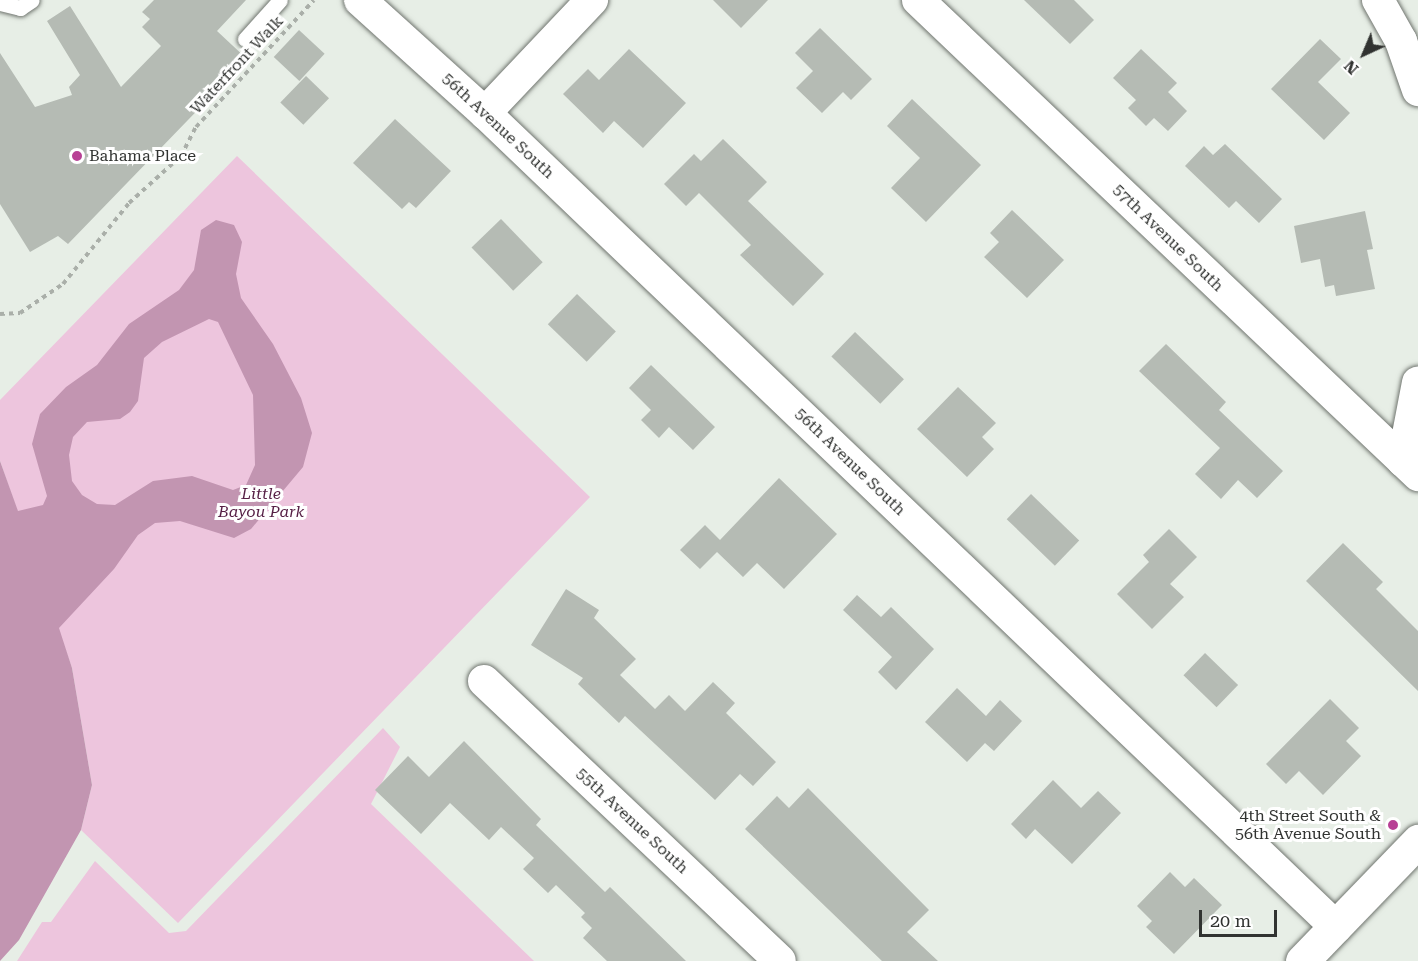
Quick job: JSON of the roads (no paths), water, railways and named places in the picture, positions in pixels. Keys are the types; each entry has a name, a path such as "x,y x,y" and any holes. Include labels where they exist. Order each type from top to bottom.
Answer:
{"street":[{"name":"56th Avenue South","path":"360,0 485,113 1336,927"},
{"path":"485,113 592,0"},
{"name":"57th Avenue South","path":"918,0 1411,468"},
{"path":"1378,0 1401,42 1418,90"},
{"path":"1411,468 1418,382"},
{"name":"55th Avenue South","path":"484,681 780,961"},
{"path":"1302,961 1418,841"}],"lane":[{"path":"0,3 20,8 32,0"},
{"path":"245,39 280,0"}],"place":[{"name":"Bahama Place","path":"77,156"},
{"name":"4th Street South & 56th Avenue South","path":"1393,825"}],"park label":[{"name":"Little Bayou Park","path":"261,503"}]}
